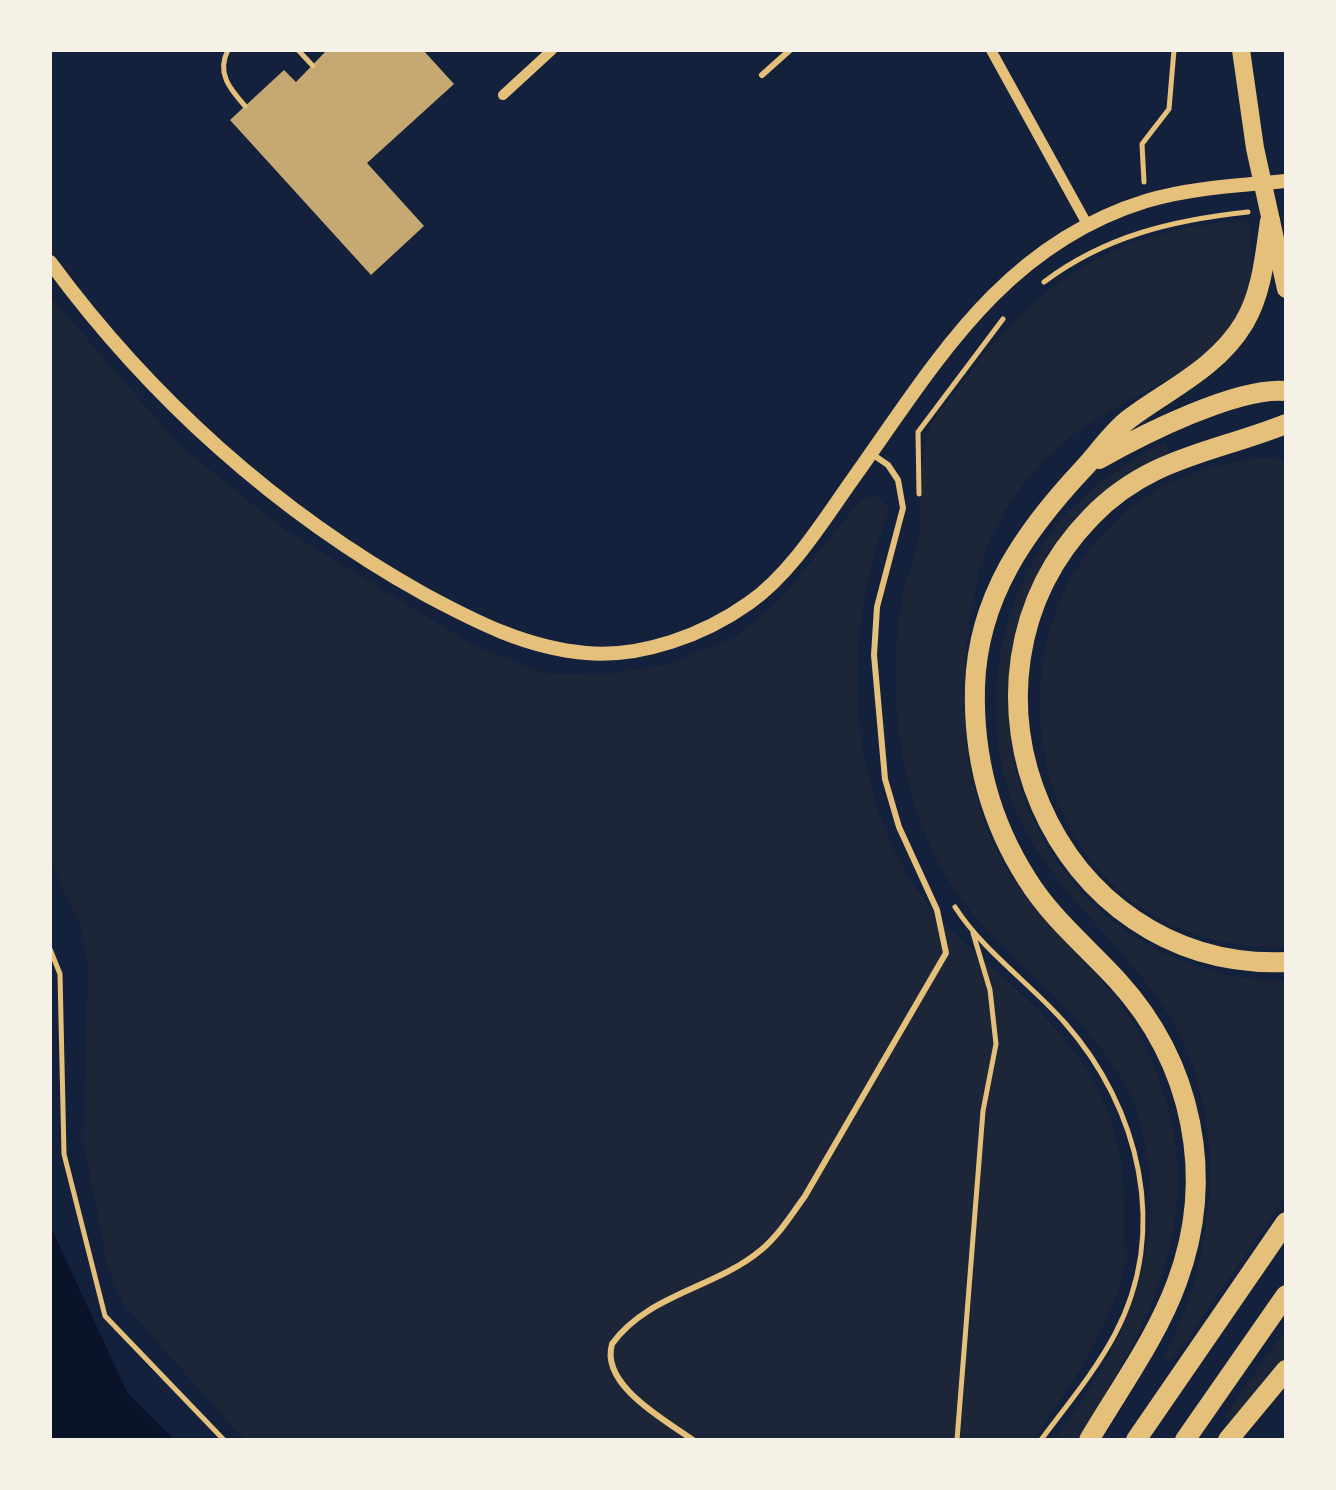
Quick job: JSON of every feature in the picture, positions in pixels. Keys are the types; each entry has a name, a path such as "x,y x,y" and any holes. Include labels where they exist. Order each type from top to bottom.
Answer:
{"highway":[{"path":"1089,1440 1176,1284 1196,1199 1192,1124 1180,1083 1148,1018 1046,905 1003,837 985,787 975,732 975,681 986,622 1002,578 1042,512 1127,420 1199,371 1243,324 1255,299 1270,221"},
{"path":"1084,468 1187,416 1271,390 1286,391"},
{"path":"1286,424 1180,456 1148,472 1091,517 1068,545 1033,608 1018,679 1017,715 1026,769 1046,820 1075,864 1113,903 1158,933 1209,953 1286,962"},
{"path":"1260,433 1286,441"},
{"path":"1136,1440 1286,1222"},
{"path":"1186,1440 1286,1296"},
{"path":"1228,1440 1286,1370"}],"main road":[{"path":"1241,50 1255,148 1286,289"}],"street":[{"path":"503,94 552,50"},
{"path":"991,50 1087,224"},
{"path":"50,262 101,331 155,389 268,490 364,560 463,615 525,642 588,653 637,651 692,634 750,602 822,522 979,305 1028,260 1087,224 1148,200 1286,181"}],"lane":[{"path":"762,75 790,50"},
{"path":"693,1440 621,1382 611,1363 612,1344 643,1313 743,1262 781,1228 806,1196 946,953 938,910 900,827 885,779 874,655 878,607 903,508 898,480 888,465 871,453"}],"path":[{"path":"228,50 222,62 224,79 245,106"},
{"path":"298,50 313,66"},
{"path":"1148,200 1140,153 1168,109 1174,50"},
{"path":"957,1440 984,1111 996,1044 990,990 972,930"},
{"path":"50,949 60,974 64,1154 105,1316 224,1440"}],"shaded area":[{"path":"1249,221 1251,267 1244,303 1230,331 1184,370 1087,425 1032,473 992,535 971,614 964,680 966,744 980,808 992,840 1031,903 1130,1017 1160,1082 1175,1144 1178,1190 1173,1234 1146,1317 1077,1440 1055,1440 1102,1367 1136,1294 1150,1216 1149,1174 1142,1128 1128,1090 1107,1056 961,899 939,864 913,800 899,734 895,666 902,597 919,533 925,443 941,411 995,342 1056,285 1089,263 1163,233"},
{"path":"50,296 176,442 282,528 475,646 544,673 600,675 667,665 737,636 780,600 860,501 875,495 890,509 874,555 858,652 858,702 875,800 893,846 930,907 1039,1010 1074,1052 1102,1098 1122,1172 1125,1256 1121,1282 1083,1364 1033,1440 252,1440 237,1432 124,1304 108,1269 83,1141 88,968 81,928 50,861"},
{"path":"1164,442 1171,452 1097,497 1072,521 1035,578 1019,621 1010,665 1009,727 1020,785 1043,839 1076,886 1118,925 1168,955 1224,974 1286,981 1286,1196 1171,1362 1164,1356 1198,1269 1207,1223 1207,1128 1198,1082 1181,1038 1157,997 1048,866 1019,818 1005,781 996,700 1009,619 1023,580 1043,545 1089,492"},
{"path":"1274,457 1286,462 1286,947 1181,929 1105,876 1058,800 1040,712 1052,622 1095,543 1169,484"},
{"path":"50,1225 127,1392 175,1440 50,1440"},
{"path":"1286,1329 1286,1357 1233,1422 1224,1417"}],"building":[{"path":"327,50 423,50 454,84 367,163 424,226 371,275 230,120 284,70 296,82"}]}
